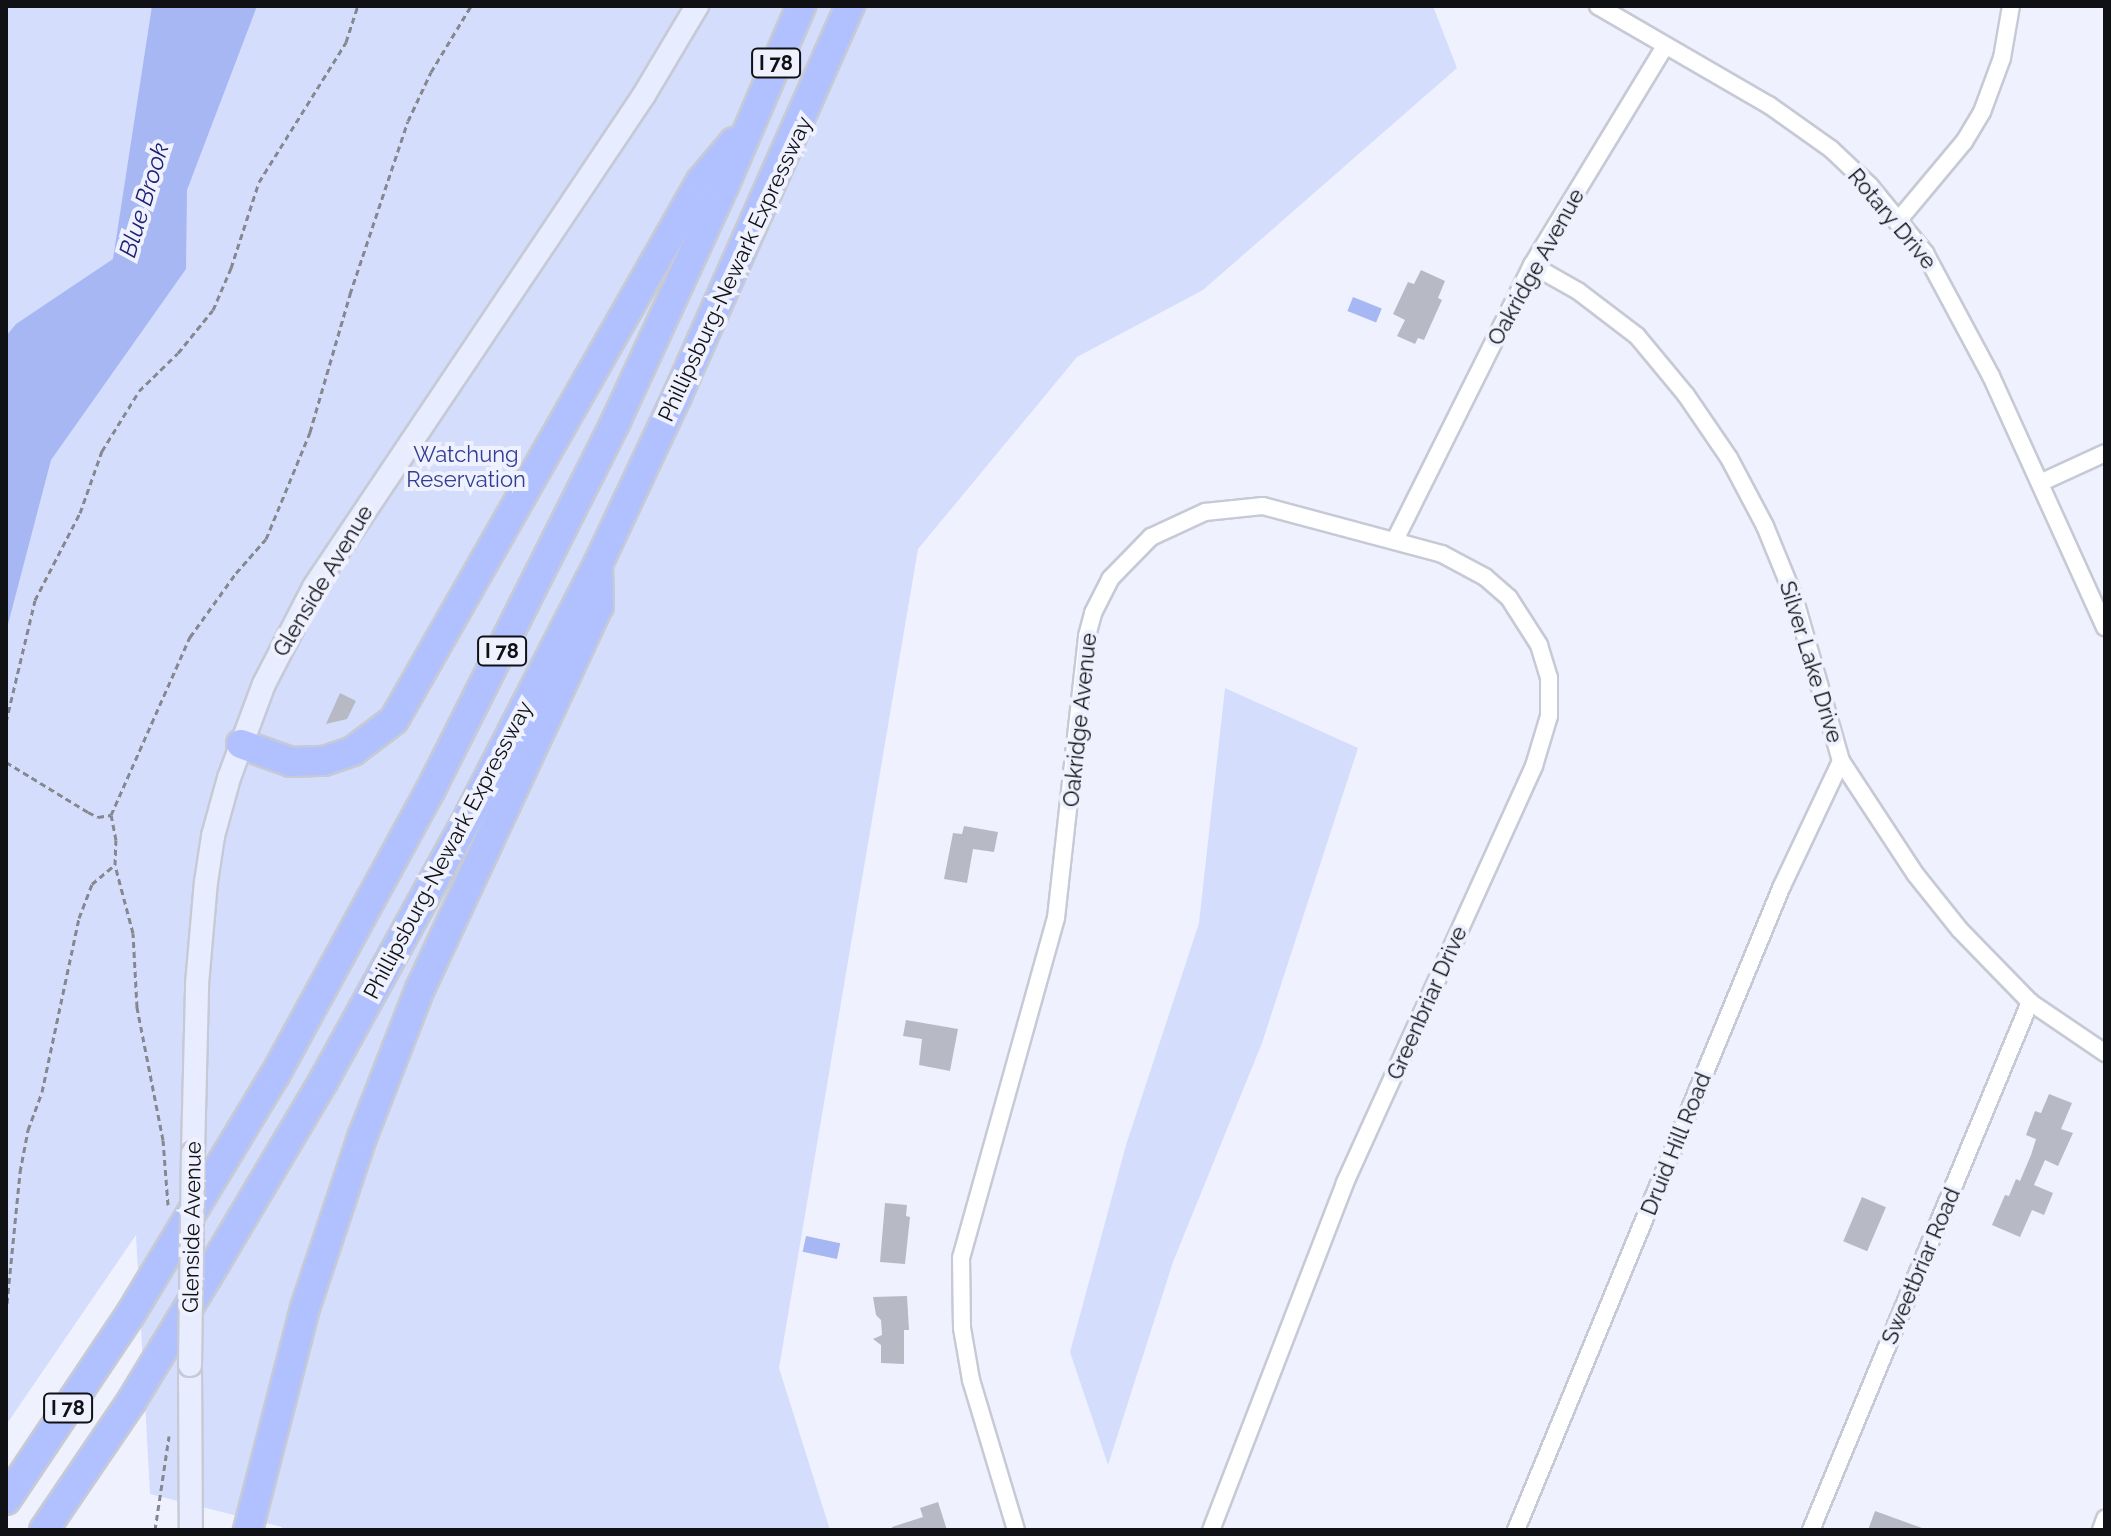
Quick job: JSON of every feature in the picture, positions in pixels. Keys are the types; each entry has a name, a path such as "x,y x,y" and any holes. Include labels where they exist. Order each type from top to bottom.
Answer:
{"highway":[{"name":"Phillipsburg-Newark Expressway","path":"6,1500 130,1315 275,1075 430,791 616,421 801,6"},
{"name":"Phillipsburg-Newark Expressway","path":"44,1530 131,1402 316,1093 470,814 598,564 801,123 850,6"},
{"path":"241,744 291,762 324,761 353,751 394,720 701,181 752,120"},
{"path":"248,1530 305,1308 363,1135 420,989 599,606 598,564"}],"main road":[{"name":"Glenside Avenue","path":"191,1530 193,1153 202,913 213,836 241,744 264,684 314,587 644,95 697,6"}],"street":[{"name":"Rotary Drive","path":"1598,6 1769,105 1831,149 1870,186 1925,253 1954,301 2042,482 2105,627"},
{"path":"1897,222 1964,142 1982,112 2002,58 2011,6"},
{"name":"Oakridge Avenue","path":"1016,1530 971,1380 962,1328 961,1258 979,1182 1034,1008 1056,918 1087,636 1093,613 1110,579 1138,547 1167,527 1205,512 1263,506 1395,540 1532,265 1665,46"},
{"name":"Silver Lake Drive","path":"1532,265 1578,291 1637,336 1686,395 1729,458 1765,526 1794,597 1841,761 1916,875 1960,930 2030,1002 2105,1053"},
{"path":"2042,482 2105,453"},
{"name":"Greenbriar Drive","path":"1211,1530 1345,1183 1534,766 1549,716 1545,661 1528,626 1509,598 1485,577 1460,562 1395,540"},
{"name":"Druid Hill Road","path":"1516,1530 1782,886 1841,761"},
{"name":"Sweetbriar Road","path":"1811,1530 2030,1002"},
{"path":"2101,1530 2105,1519"}],"path":[{"path":"6,722 35,600 80,513 102,451 139,391 178,353 213,310 231,268 259,182 346,42 358,6"},
{"path":"165,1163 137,1007 133,933 115,865 116,840 111,815 190,637 236,573 266,539 310,432 350,294 408,121 431,72 471,6"},
{"path":"6,762 88,812 98,817 111,815"},
{"path":"6,1313 20,1172 28,1130 42,1092 79,918 92,884 115,865"},
{"path":"155,1530 170,1428"}],"green space":[{"name":"Watchung Reservation","path":"6,6 1433,6 1457,68 1203,290 1077,357 918,549 779,1368 830,1530 282,1530 282,1527 150,1494 136,1235 6,1425"},
{"path":"1225,688 1358,748 1262,1043 1173,1262 1108,1465 1070,1352 1126,1145 1199,923"}],"water":[{"name":"Blue Brook","path":"152,6 257,6 187,190 186,269 51,460 6,632 6,336 16,324 113,259"},
{"path":"1353,297 1382,309 1376,323 1347,311"},
{"path":"806,1236 840,1243 837,1259 803,1252"}],"building":[{"path":"1421,270 1445,281 1438,298 1442,300 1424,340 1418,338 1415,344 1397,336 1405,320 1393,314 1408,282 1414,284"},
{"path":"340,693 356,701 347,719 326,724"},
{"path":"964,826 998,832 994,852 973,849 967,883 944,879 953,833 962,834"},
{"path":"906,1020 958,1029 950,1071 919,1065 922,1039 903,1036"},
{"path":"2049,1094 2072,1103 2061,1129 2073,1133 2058,1166 2045,1160 2034,1185 2053,1193 2044,1215 2032,1210 2020,1237 1992,1225 2005,1195 2009,1196 2016,1179 2020,1181 2036,1139 2026,1135 2035,1111 2041,1113"},
{"path":"1862,1197 1886,1207 1867,1251 1843,1241"},
{"path":"885,1203 907,1205 906,1216 910,1217 905,1264 880,1262"},
{"path":"907,1296 909,1330 904,1330 904,1364 881,1363 881,1345 873,1339 882,1335 881,1320 876,1315 873,1297"},
{"path":"938,1502 947,1530 892,1530 892,1527 923,1517 920,1508"},
{"path":"1875,1511 1922,1528 1922,1530 1868,1530"}]}
